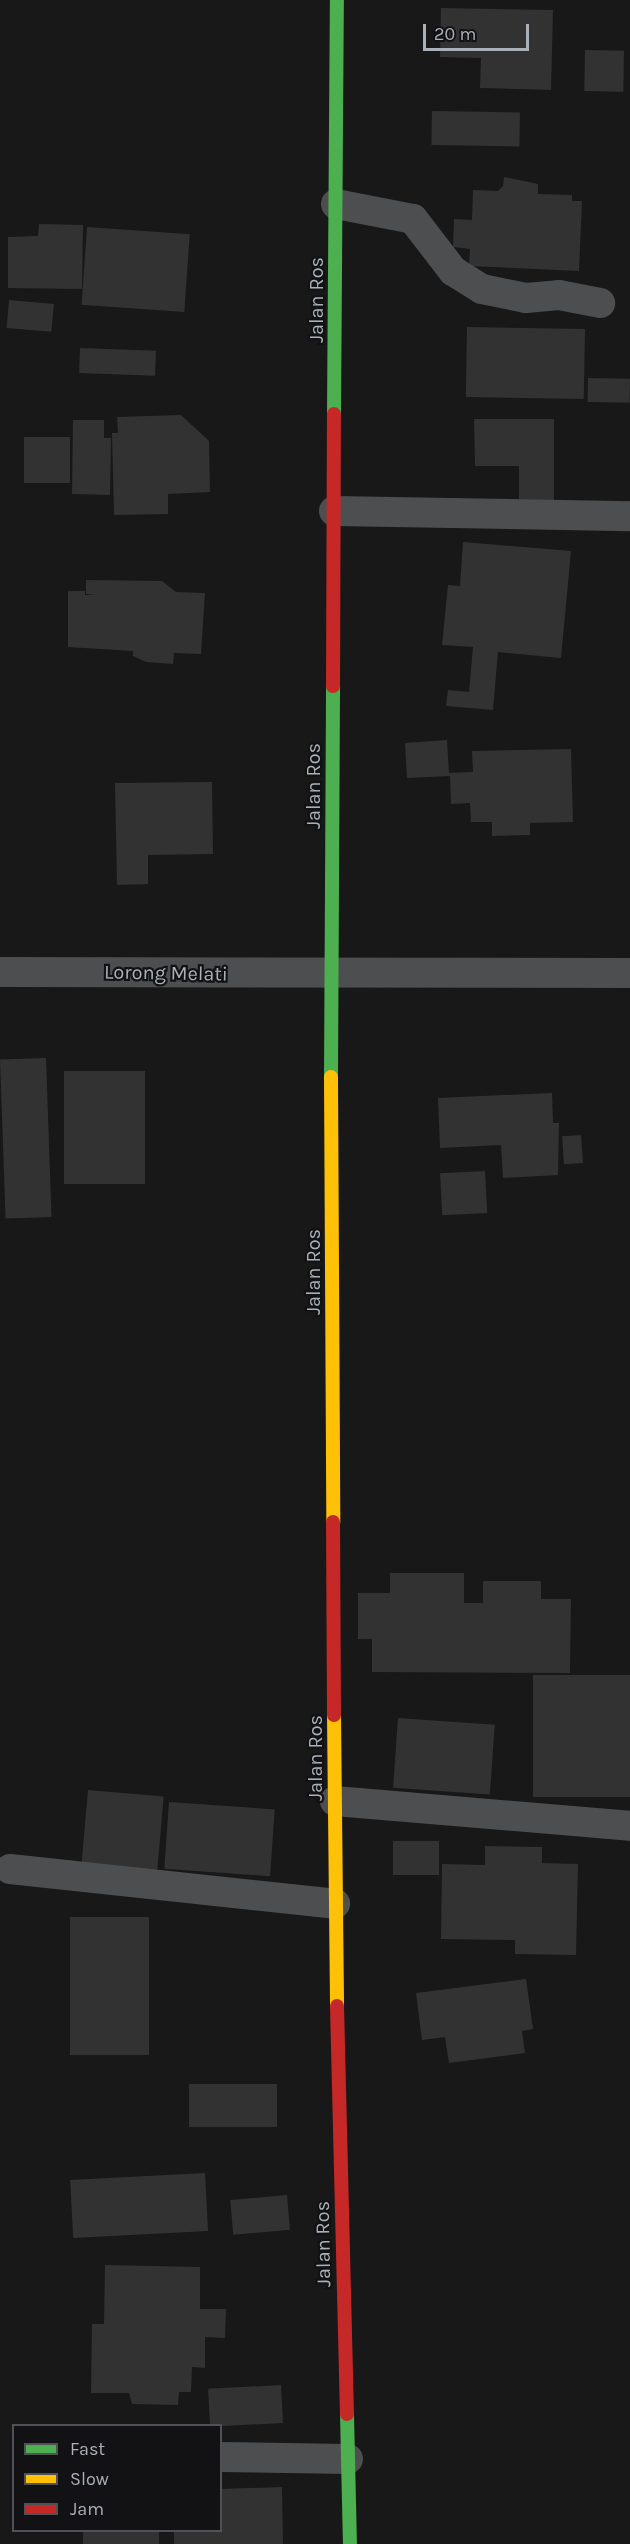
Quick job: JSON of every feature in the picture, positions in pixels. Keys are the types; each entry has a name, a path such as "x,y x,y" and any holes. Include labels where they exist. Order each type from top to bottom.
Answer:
{"street":[{"name":"Jalan Ros","path":"337,0 331,975 335,1904 350,2544"},
{"path":"336,204 413,219 453,271 482,290 526,298 559,295 600,303"},
{"path":"334,511 630,516"},
{"name":"Lorong Melati","path":"0,972 331,975 630,973"},
{"path":"335,1801 630,1826"},
{"path":"10,1869 335,1904"},
{"path":"222,2457 348,2459"}],"building":[{"path":"441,8 553,10 551,90 480,88 481,58 440,57"},
{"path":"585,50 624,51 623,92 584,91"},
{"path":"432,111 520,113 519,147 431,145"},
{"path":"504,177 538,184 538,194 572,195 572,201 582,201 579,271 469,266 470,249 453,247 454,219 472,220 473,190 498,191 503,186"},
{"path":"39,224 83,225 82,289 8,288 8,237 38,236"},
{"path":"87,227 190,234 184,312 82,305"},
{"path":"9,300 54,304 51,332 7,328"},
{"path":"467,327 585,329 584,399 466,397"},
{"path":"80,348 156,351 155,376 79,373"},
{"path":"588,378 630,379 630,403 588,402"},
{"path":"181,415 209,441 210,492 168,494 168,514 114,515 112,433 118,433 117,417"},
{"path":"474,419 554,419 554,505 519,505 519,466 475,466"},
{"path":"73,420 104,420 104,438 111,438 110,495 72,494"},
{"path":"24,437 70,437 70,483 24,483"},
{"path":"463,542 571,551 561,658 498,652 493,710 446,706 448,690 469,692 473,647 442,645 448,585 460,586"},
{"path":"86,580 162,581 176,592 205,593 201,654 174,653 173,664 146,662 133,656 133,651 68,647 68,591 85,591 85,595 97,595 86,594"},
{"path":"447,740 449,773 473,772 472,751 571,749 573,822 530,823 530,835 492,836 492,822 471,822 470,803 451,804 450,776 407,778 405,743"},
{"path":"212,782 213,854 148,855 148,884 117,885 115,783"},
{"path":"46,1058 52,1217 6,1219 0,1060"},
{"path":"64,1071 145,1071 145,1184 64,1184"},
{"path":"552,1093 553,1123 559,1123 558,1175 503,1178 501,1145 440,1148 438,1098"},
{"path":"581,1135 583,1163 564,1164 562,1136"},
{"path":"485,1171 487,1213 442,1215 440,1173"},
{"path":"390,1573 464,1573 464,1603 483,1603 483,1581 541,1581 541,1599 571,1599 570,1673 372,1672 372,1639 358,1639 358,1593 390,1593"},
{"path":"533,1675 630,1675 630,1797 533,1797"},
{"path":"398,1718 495,1725 490,1795 393,1788"},
{"path":"88,1790 164,1797 157,1870 82,1864"},
{"path":"169,1802 275,1809 270,1876 164,1869"},
{"path":"393,1841 439,1841 439,1875 393,1875"},
{"path":"485,1846 542,1847 542,1863 578,1864 576,1955 515,1954 515,1940 441,1939 442,1864 485,1865"},
{"path":"70,1917 149,1917 149,2055 70,2055"},
{"path":"526,1979 533,2029 522,2031 525,2053 449,2063 445,2037 422,2040 416,1993"},
{"path":"189,2084 277,2084 277,2127 189,2127"},
{"path":"205,2173 208,2231 73,2238 70,2180"},
{"path":"287,2195 290,2230 233,2235 230,2200"},
{"path":"105,2265 200,2267 200,2309 226,2309 225,2338 205,2337 205,2368 192,2367 191,2392 179,2392 178,2405 132,2404 129,2393 91,2393 92,2324 104,2324"},
{"path":"281,2385 283,2423 222,2426 222,2424 210,2424 208,2389"},
{"path":"282,2487 283,2544 174,2544 174,2532 222,2532 222,2489"},
{"path":"83,2532 159,2532 159,2544 83,2544"}],"traffic: fast":[{"path":"334,414 337,0"},
{"path":"331,1077 333,686"},
{"path":"347,2414 350,2544"}],"traffic: slow":[{"path":"331,1077 333,1522"},
{"path":"334,1715 337,2006"}],"traffic: jam":[{"path":"333,686 334,414"},
{"path":"333,1522 334,1715"},
{"path":"337,2006 347,2414"}]}
